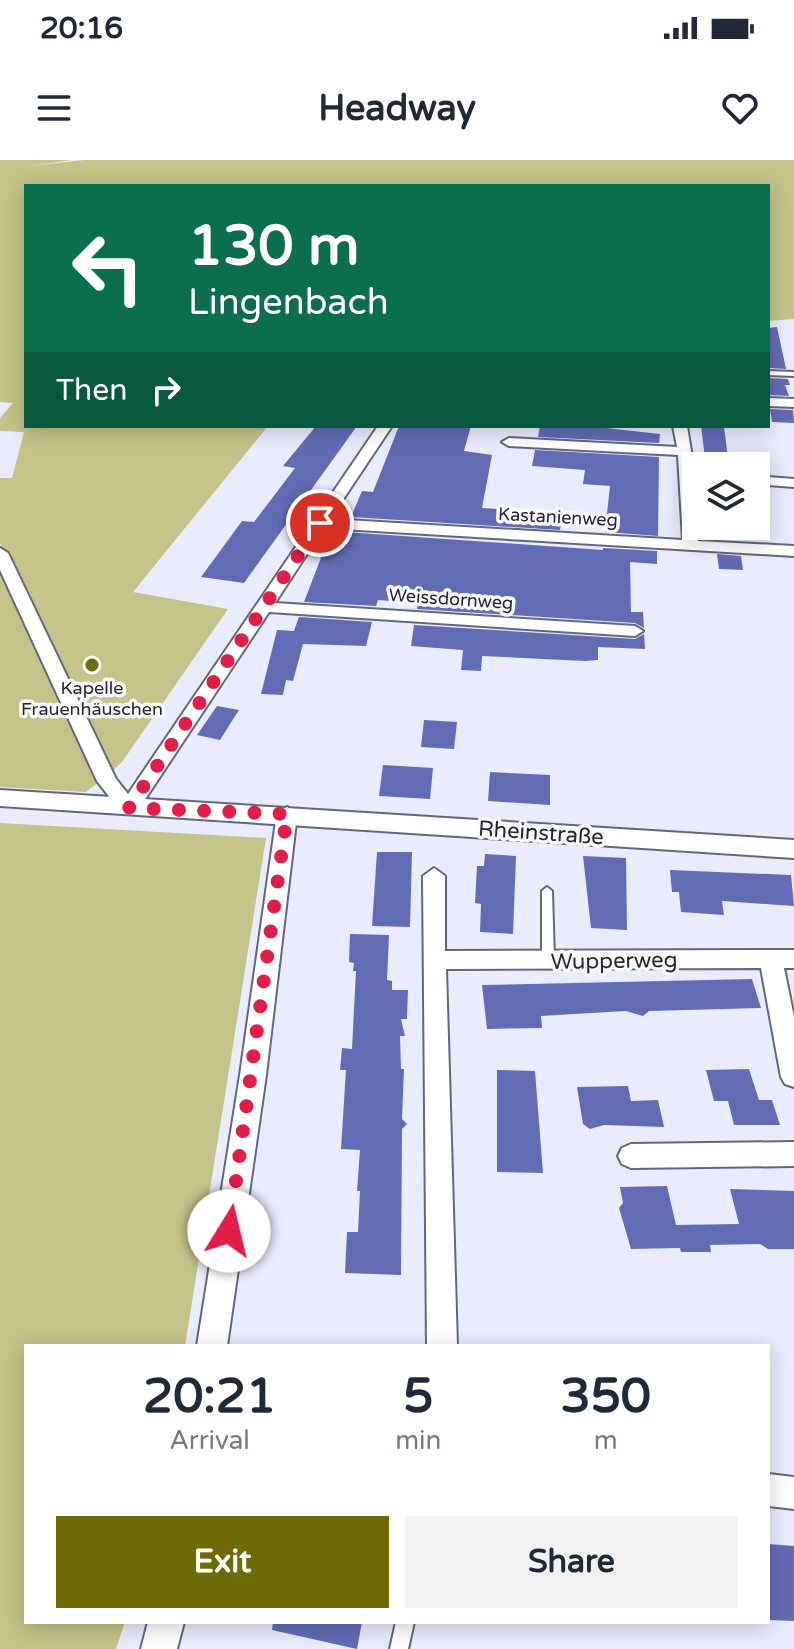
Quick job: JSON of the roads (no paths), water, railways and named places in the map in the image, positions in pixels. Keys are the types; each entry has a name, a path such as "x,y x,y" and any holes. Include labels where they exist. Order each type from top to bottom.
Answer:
{"street":[{"path":"770,402 794,403"},
{"path":"0,553 107,781 129,808 384,428"},
{"path":"509,442 684,451 680,428"},
{"path":"770,481 794,483"},
{"name":"Kastanienweg","path":"320,523 794,551"},
{"path":"691,540 691,544"},
{"name":"Weissdornweg","path":"264,607 635,631"},
{"name":"Rheinstraße","path":"0,798 129,808 287,814 794,849"},
{"path":"212,1344 255,1060 287,814"},
{"path":"434,876 442,1344"},
{"path":"782,958 794,1077"},
{"name":"Wupperweg","path":"434,960 782,958"},
{"path":"631,1156 794,1154"},
{"path":"770,1490 794,1493"},
{"path":"159,1649 165,1624"}],"lane":[{"path":"770,373 794,374"},
{"path":"547,891 548,961"},
{"path":"399,1649 405,1624"}],"place":[{"name":"Kapelle Frauenhäuschen","path":"92,665"}]}
